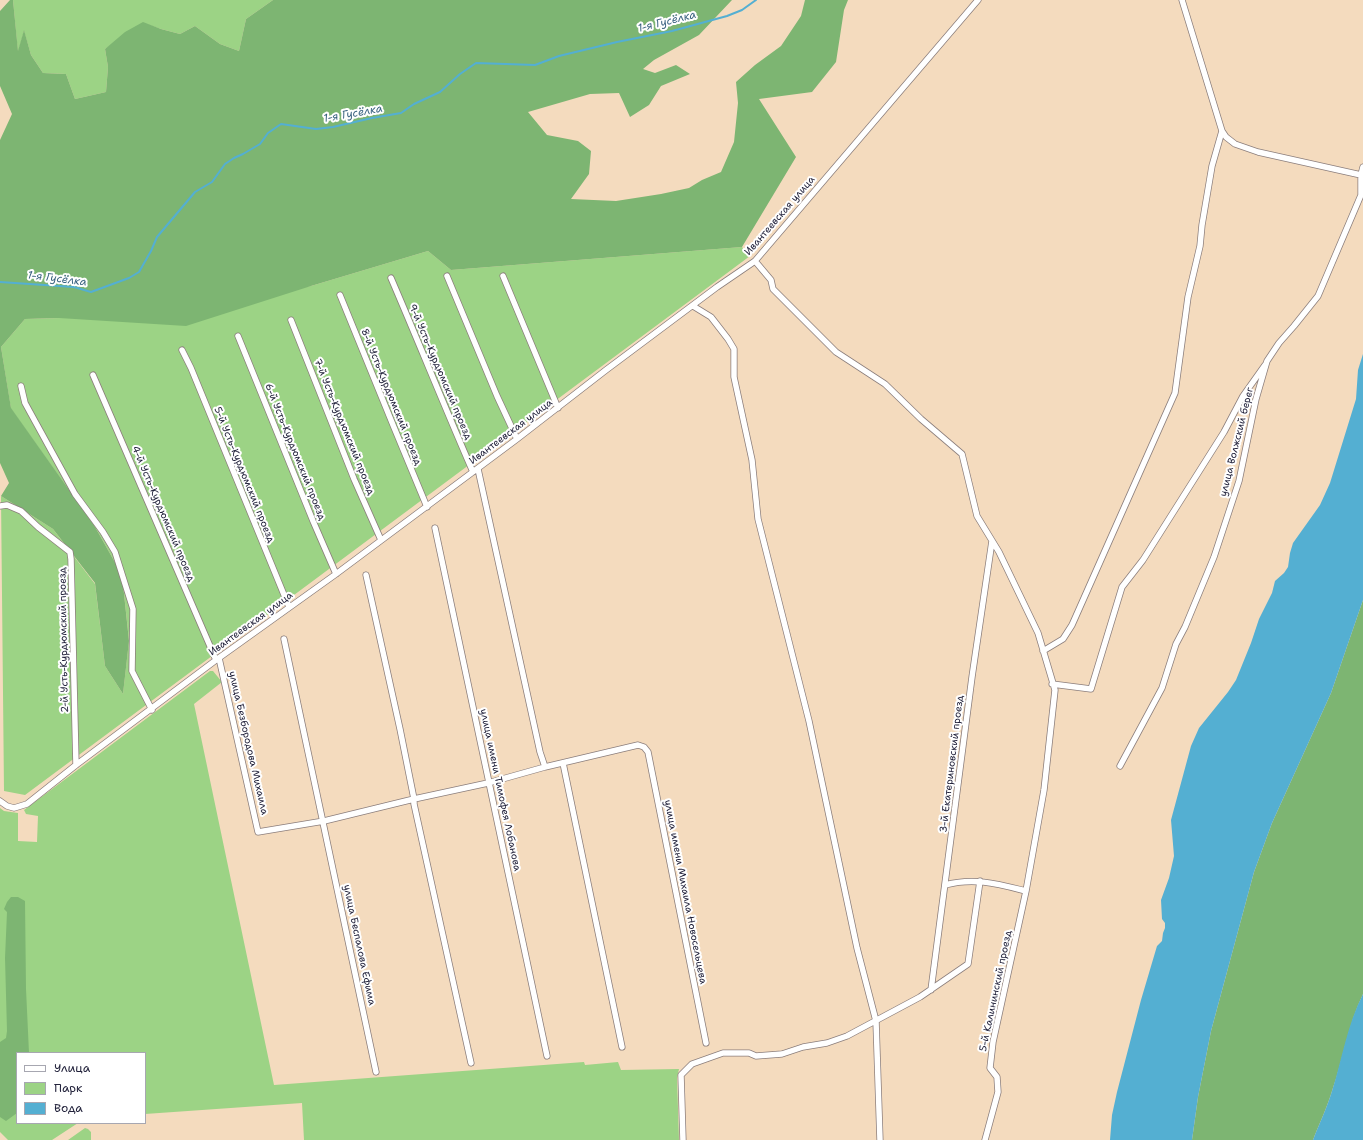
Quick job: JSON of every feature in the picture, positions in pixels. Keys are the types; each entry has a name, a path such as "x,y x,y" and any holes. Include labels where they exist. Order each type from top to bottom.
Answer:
{"street":[{"name":"Ивантеевская улица","path":"0,801 7,806 14,808 27,804 76,765 152,710 288,607 336,574 427,507 731,276 755,261 978,0"},
{"path":"1182,1 1222,131 1226,137 1235,144 1258,152 1361,174"},
{"path":"1043,651 1063,639 1072,625 1174,393 1188,297 1200,246 1212,166 1222,131"},
{"name":"улица Волжский берег","path":"1120,766 1162,688 1176,644 1185,627 1214,557 1239,481 1256,399 1267,361 1279,343 1318,296 1361,195 1361,174 1363,167"},
{"name":"5-й Калининский проезд","path":"755,261 771,280 773,290 836,352 885,384 921,419 962,454 977,516 999,552 1038,633 1055,690 1044,790 1026,891 993,1042 990,1068 997,1077 998,1092 985,1140"},
{"path":"447,276 497,396 517,439"},
{"path":"503,276 558,408"},
{"name":"9-й Усть-Курдюмский проезд","path":"391,278 445,409 476,470 540,752 545,767"},
{"name":"8-й Усть-Курдюмский проезд","path":"340,295 392,425 427,507"},
{"path":"693,306 711,317 728,339 734,350 734,377 752,460 758,519 809,722 857,948 876,1022 880,1140"},
{"name":"7-й Усть-Курдюмский проезд","path":"291,320 354,479 381,540"},
{"name":"6-й Усть-Курдюмский проезд","path":"238,336 336,574"},
{"name":"5-й Усть-Курдюмский проезд","path":"182,350 191,368 288,607"},
{"path":"1052,684 1090,689 1122,587 1143,560 1224,432 1242,396 1267,361"},
{"name":"4-й Усть-Курдюмский проезд","path":"93,375 218,659"},
{"path":"21,386 25,404 75,494 115,552 133,609 132,670 152,710"},
{"name":"2-й Усть-Курдюмский проезд","path":"0,506 7,505 21,511 38,527 70,552 76,765"},
{"name":"улица имени Тимофея Лобанова","path":"435,528 547,1056"},
{"name":"3-й Екатериновский проезд","path":"931,990 972,677 992,540"},
{"path":"366,574 400,729 414,804 471,1063"},
{"name":"улица Беспалова Ефима","path":"284,639 324,821 376,1072"},
{"name":"улица Безбородова Михаила","path":"218,659 258,832 324,821"},
{"name":"улица имени Михаила Новосельцева","path":"563,763 638,745 644,747 648,752 706,1043"},
{"path":"324,821 488,783 563,763 622,1047"},
{"path":"945,885 958,881 980,881 1026,891"},
{"path":"683,1140 680,1075 692,1064 723,1053 749,1053 756,1056 782,1054 847,1036 876,1022 931,990 968,964 980,881"}],"green space":[{"path":"10,0 13,0 18,51 24,30 31,55 43,73 66,74 75,99 106,92 108,67 105,49 125,32 143,22 180,34 195,26 220,44 239,51 246,19 273,0 732,0 699,35 654,60 643,69 655,73 676,65 690,74 661,86 649,105 630,117 619,93 590,94 528,112 547,135 578,141 591,151 589,174 571,199 616,201 689,188 702,180 721,172 734,142 738,103 736,82 755,65 781,46 801,16 805,0 848,0 844,10 836,62 812,92 759,99 796,157 742,247 451,270 428,251 311,286 186,326 59,318 25,319 1,347 11,408 94,525 122,575 129,641 123,694 105,666 95,583 53,529 1,496 9,483 0,463 0,140 12,114 0,86 0,11"},
{"path":"13,0 273,0 246,19 239,51 220,44 195,26 180,34 143,23 105,49 108,67 106,92 75,99 66,74 43,73 31,55 24,31 18,53"},
{"path":"742,247 750,256 25,795 4,791 1,496 53,529 95,584 105,666 123,694 129,640 122,575 94,525 11,409 1,347 25,319 59,318 311,286 428,251 451,270"},
{"path":"1363,600 1363,994 1353,1018 1330,1097 1313,1140 1192,1140 1198,1097 1211,1031 1254,872 1272,823 1331,693"},
{"path":"210,671 213,671 222,682 194,704 274,1085 584,1062 585,1065 618,1062 621,1070 679,1069 677,1078 679,1140 304,1140 302,1103 146,1114 146,1052 16,1052 16,1124 76,1124 52,1140 8,1140 0,1132 0,808 4,811 18,813 18,841 37,842 38,816 26,814 24,810"},
{"path":"11,897 18,897 25,901 26,989 29,1052 16,1052 16,1114 6,1121 0,1117 0,1042 6,1038 7,1031 5,958 7,912 4,909"},
{"path":"85,1128 91,1132 91,1140 68,1140"}],"water":[{"path":"1363,354 1363,600 1331,693 1272,823 1254,872 1211,1031 1198,1097 1192,1140 1110,1140 1112,1115 1117,1092 1141,1000 1157,946 1162,941 1165,928 1165,923 1162,919 1161,900 1169,878 1174,856 1171,820 1191,746 1199,728 1236,680 1259,619 1272,593 1275,581 1288,567 1293,543 1320,505 1330,483 1356,399 1358,370"},
{"path":"1363,994 1363,1140 1313,1140 1330,1097 1349,1030 1357,1006"}],"waterway":[{"name":"1-я Гусёлка","path":"0,282 74,287 91,292 129,278 139,272 157,237 195,192 212,182 225,164 260,144 268,133 281,124 316,129 401,113 414,104 440,92 460,74 476,63 535,65 559,56 672,31 727,16 742,10 756,0"}]}
